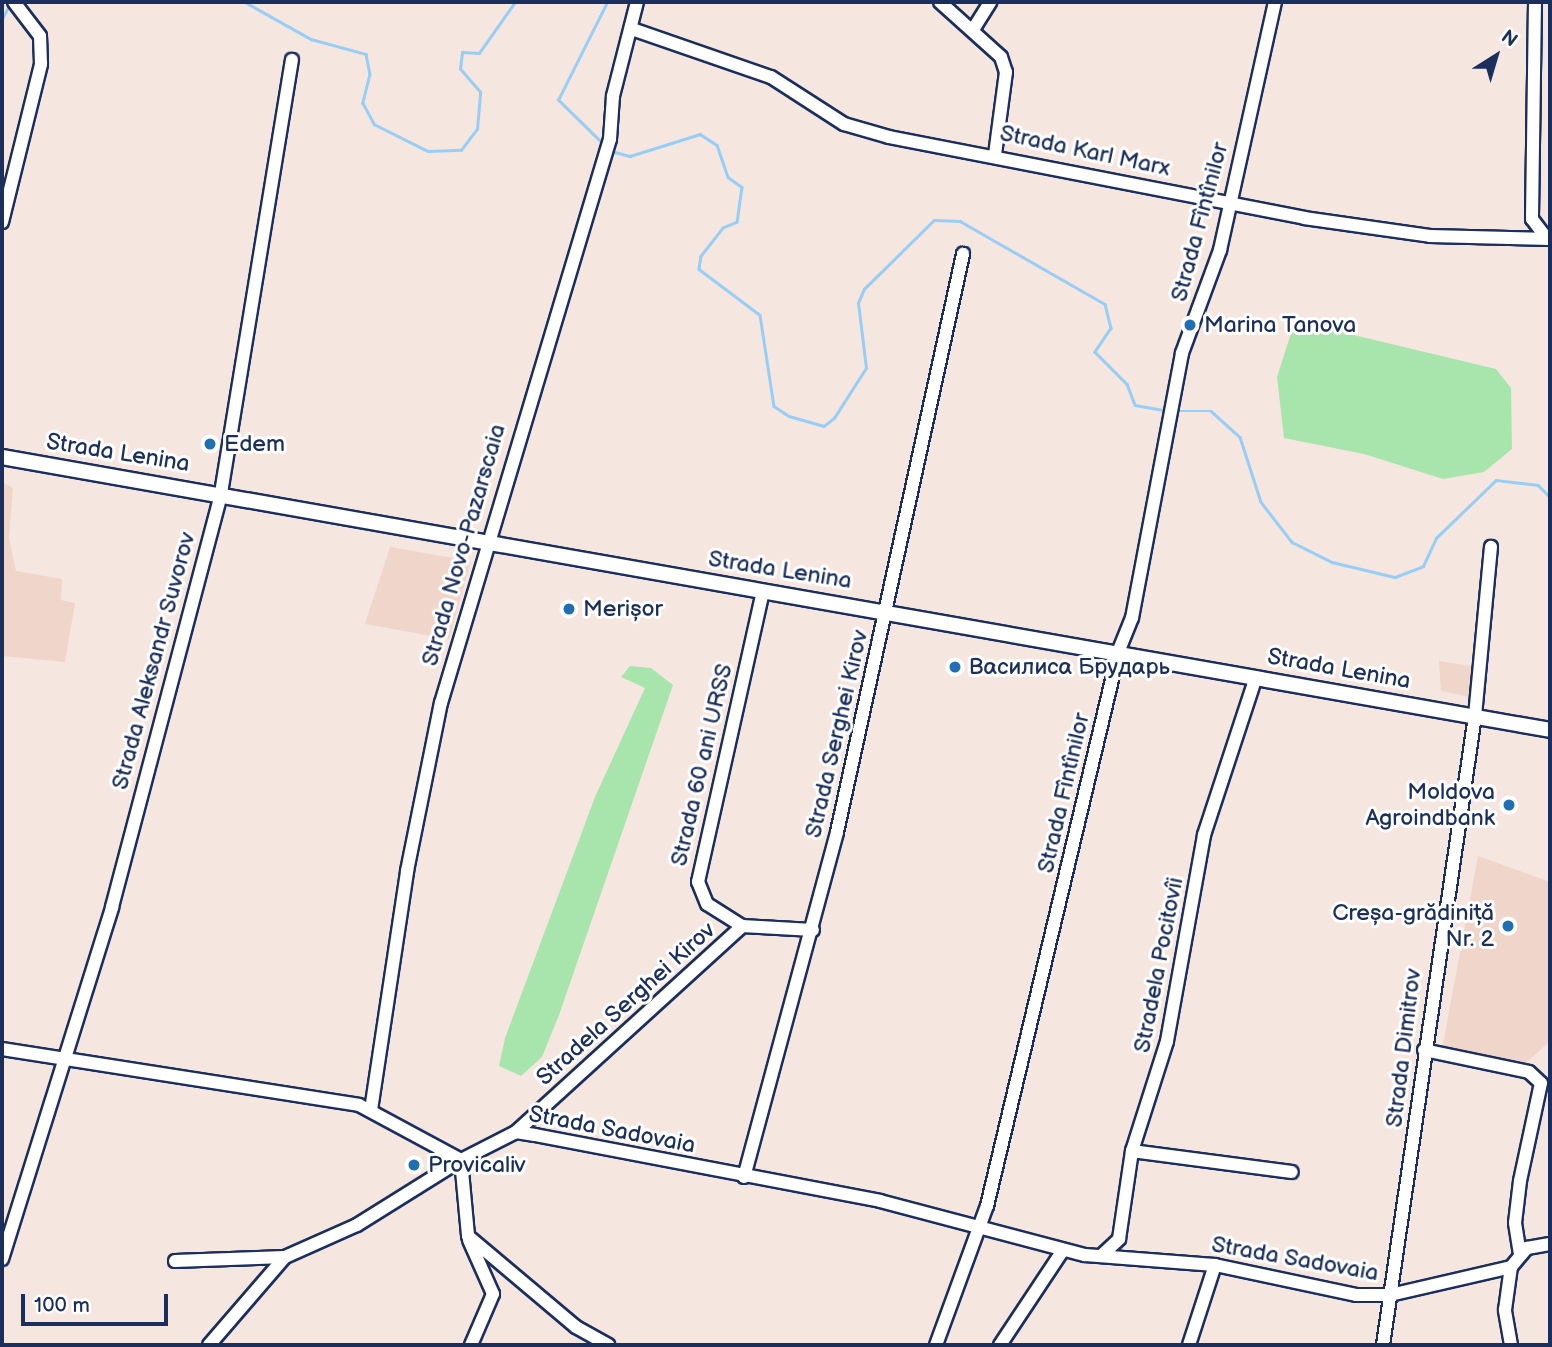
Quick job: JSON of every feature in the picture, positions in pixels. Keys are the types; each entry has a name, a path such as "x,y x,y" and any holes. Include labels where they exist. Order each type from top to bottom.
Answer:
{"street":[{"path":"2,222 41,64 40,36 14,2"},
{"name":"Strada Novo-Pazarscaia","path":"371,1110 422,783 487,541 604,161 610,139 613,96 638,2"},
{"path":"940,2 992,44 1006,72 995,153"},
{"path":"974,28 990,2"},
{"name":"Strada Fîntînilor","path":"936,1345 976,1223 987,1206 1119,650 1132,618 1173,402 1229,204 1275,2"},
{"path":"1535,2 1532,219 1549,239"},
{"name":"Strada Karl Marx","path":"632,30 771,77 857,130 995,153 1229,204 1430,236 1549,239"},
{"name":"Strada Aleksandr Suvorov","path":"2,1259 112,907 221,493 292,60"},
{"name":"Strada Serghei Kirov","path":"744,1177 813,930 963,254"},
{"name":"Strada Lenina","path":"2,457 221,493 763,592 1119,650 1550,730"},
{"name":"Strada Dimitrov","path":"1383,1345 1390,1295 1405,1228 1424,1050 1475,716 1491,547"},
{"name":"Strada 60 ani URSS","path":"742,926 706,904 698,882 763,592"},
{"name":"Stradela Pocitovîi","path":"1101,1256 1119,1239 1132,1151 1159,1076 1204,835 1256,677"},
{"name":"Stradela Serghei Kirov","path":"516,1132 742,926 813,930"},
{"path":"2,1049 371,1110 461,1160 468,1236 493,1294 471,1345"},
{"path":"1424,1050 1533,1075 1542,1088 1532,1121 1515,1223 1520,1253"},
{"name":"Strada Sadovaia","path":"285,1257 356,1225 461,1160 516,1132 976,1223 1063,1250 1101,1256 1215,1265 1356,1296 1390,1295 1511,1267"},
{"path":"1132,1151 1292,1172"},
{"path":"468,1236 576,1327 608,1345"},
{"path":"1511,1345 1505,1310 1511,1267 1520,1253 1550,1244"},
{"path":"1000,1345 1063,1250"},
{"path":"175,1261 285,1257"},
{"path":"209,1345 285,1257"},
{"path":"1189,1345 1215,1265"}],"shaded area":[{"path":"2,482 13,488 9,538 16,571 62,579 61,600 75,603 65,662 2,656"},
{"path":"390,547 471,561 449,639 365,624"},
{"path":"1439,661 1477,667 1474,698 1441,691"},
{"name":"Creșa-grădiniță Nr. 2","path":"1478,856 1550,882 1550,1041 1526,1063 1442,1049"}],"green space":[{"path":"1295,321 1496,369 1511,388 1512,449 1484,472 1443,479 1364,454 1284,438 1277,377"},
{"path":"630,666 651,668 673,685 559,1015 542,1057 521,1076 499,1066 505,1038 595,797 645,688 621,677"}],"waterway":[{"path":"245,2 311,39 366,54 370,74 363,103 374,124 428,151 461,150 477,129 480,92 460,69 462,52 479,53 515,2"},
{"path":"603,144 558,100 607,2"},
{"path":"2,19 10,3"},
{"path":"611,151 630,156 700,134 717,145 728,177 742,187 737,222 723,228 701,256 699,269 760,315 774,406 789,416 824,426 834,418 866,368 858,303 864,289 934,220 960,221 1105,304 1111,328 1095,352 1127,384 1135,405 1168,411"},
{"path":"1174,411 1211,411 1240,437 1261,502 1292,542 1332,562 1395,577 1423,566 1436,538 1496,480 1538,485 1550,497"}],"place":[{"name":"Marina Tanova","path":"1190,325"},
{"name":"Edem","path":"210,444"},
{"name":"Merișor","path":"569,609"},
{"name":"Василиса Брударь","path":"955,667"},
{"name":"Moldova Agroindbank","path":"1509,805"},
{"name":"Creșa-grădiniță Nr. 2","path":"1508,926"},
{"name":"Provicaliv","path":"414,1165"}]}
